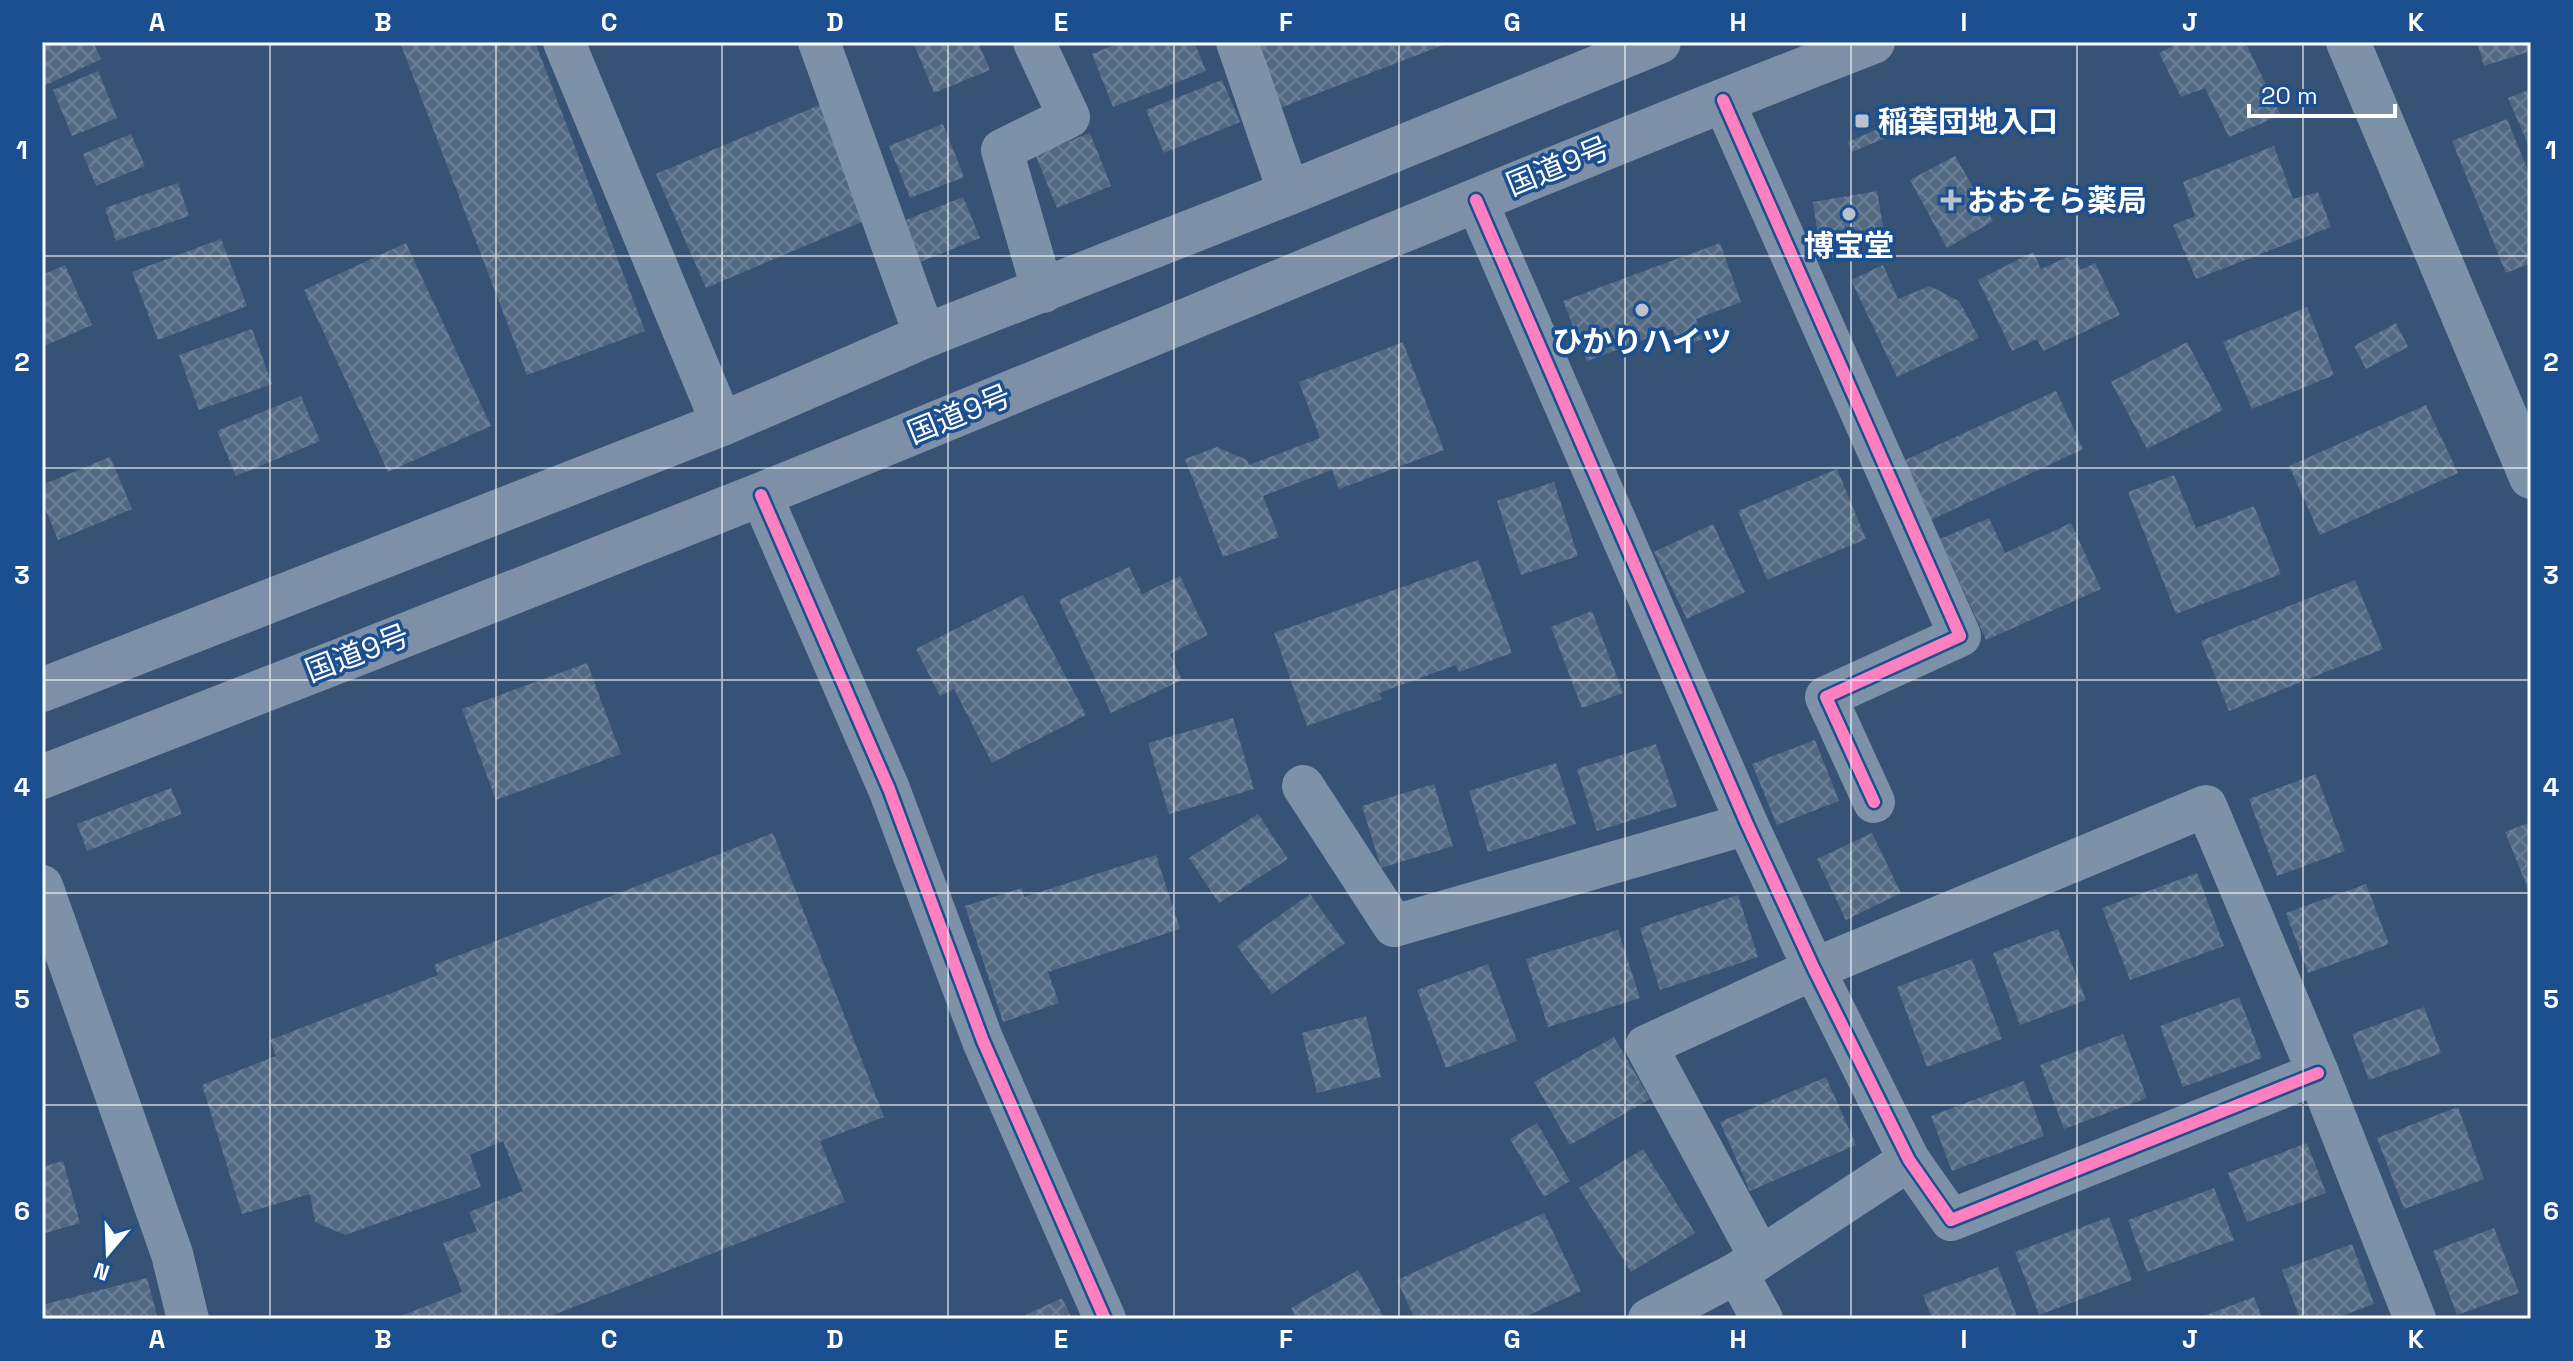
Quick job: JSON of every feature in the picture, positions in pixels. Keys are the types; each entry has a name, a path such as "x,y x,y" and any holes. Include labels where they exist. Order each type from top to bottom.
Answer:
{"highway":[{"path":"42,690 722,424 925,336 1043,292 1659,42"},
{"name":"国道9号","path":"42,777 761,495 1476,200 1873,42"}],"street":[{"path":"564,42 722,424"},
{"path":"819,42 925,336"},
{"path":"1034,42 1069,117 1002,150 1043,292"},
{"path":"1237,42 1289,193"},
{"path":"2348,42 2531,477"},
{"path":"1723,100 1960,636 1826,697 1874,802"},
{"path":"1476,200 1747,824 1814,969 1909,1160 1951,1220 2318,1073"},
{"path":"761,495 889,789 983,1041 1105,1319"},
{"path":"1303,786 1394,926 1747,824"},
{"path":"1762,1319 1748,1265 1646,1046 1814,969 2206,806 2318,1073 2415,1319"},
{"path":"42,886 172,1254 188,1319"},
{"path":"1649,1319 1748,1265 1909,1160"}],"building":[{"path":"42,42 93,42 101,59 44,86"},
{"path":"400,42 535,42 645,331 527,375"},
{"path":"978,42 990,70 934,93 914,44"},
{"path":"1121,42 1194,42 1206,71 1113,107 1092,54"},
{"path":"1246,42 1451,42 1272,111"},
{"path":"2181,42 2245,42 2281,115 2229,137 2205,88 2181,97 2159,53"},
{"path":"2477,42 2531,42 2531,51 2484,66"},
{"path":"98,71 117,118 72,136 53,90"},
{"path":"1222,80 1240,122 1164,153 1146,110"},
{"path":"2531,89 2531,151 2508,98"},
{"path":"824,103 873,217 706,288 656,174"},
{"path":"2507,119 2531,178 2531,263 2506,273 2452,141"},
{"path":"943,124 964,177 910,198 889,146"},
{"path":"1885,126 1890,136 1852,152 1848,142"},
{"path":"1090,133 1111,186 1057,208 1035,154"},
{"path":"131,134 145,166 96,186 83,154"},
{"path":"2274,146 2293,199 2318,192 2331,227 2196,279 2173,225 2195,216 2183,182"},
{"path":"1955,156 1993,221 1947,248 1910,180"},
{"path":"178,183 189,216 116,241 105,208"},
{"path":"1877,191 1884,232 1819,242 1813,202"},
{"path":"963,197 980,238 920,262 903,221"},
{"path":"221,239 247,306 158,340 132,272"},
{"path":"406,243 491,426 388,472 304,290"},
{"name":"ひかりハイツ","path":"1720,243 1741,302 1696,319 1703,339 1680,348 1672,329 1587,361 1563,301"},
{"path":"2033,252 2041,269 2074,254 2081,270 2095,263 2120,315 2043,351 2037,339 2012,351 1978,280"},
{"path":"65,265 92,325 42,347 42,275"},
{"path":"1883,265 1898,299 1930,286 1959,301 1979,338 1897,377 1851,280"},
{"path":"2307,307 2334,375 2252,409 2223,342"},
{"path":"2396,323 2408,347 2366,369 2354,346"},
{"path":"252,329 272,384 199,410 179,355"},
{"path":"1403,342 1444,450 1339,489 1332,470 1263,496 1279,537 1223,557 1185,459 1217,447 1247,460 1249,465 1320,438 1299,382"},
{"path":"2187,342 2223,410 2147,449 2111,382"},
{"path":"2056,391 2083,449 1931,520 1903,461"},
{"path":"301,396 320,441 236,476 217,431"},
{"path":"2426,405 2458,473 2320,535 2289,466"},
{"path":"110,457 132,509 58,540 42,501 42,485"},
{"path":"1837,469 1866,539 1767,580 1738,511"},
{"path":"2174,475 2196,528 2254,506 2281,574 2176,614 2128,492"},
{"path":"1554,482 1578,556 1521,575 1497,501"},
{"path":"1989,518 2005,553 2071,523 2101,589 1986,640 1940,539"},
{"path":"1713,524 1745,592 1687,619 1654,552"},
{"path":"1478,560 1512,653 1459,672 1456,665 1379,693 1382,699 1307,726 1274,633"},
{"path":"1129,567 1142,594 1180,576 1208,635 1170,654 1182,680 1111,713 1059,600"},
{"path":"2355,580 2383,649 2229,711 2201,641"},
{"path":"1023,595 1086,715 992,763 954,689 940,696 916,649"},
{"path":"1592,611 1623,693 1582,708 1551,627"},
{"path":"587,663 621,754 496,800 462,709"},
{"path":"1233,718 1254,789 1169,814 1148,743"},
{"path":"1815,740 1839,801 1777,825 1752,764"},
{"path":"1656,744 1677,806 1597,831 1577,769"},
{"path":"1556,763 1576,824 1488,852 1469,791"},
{"path":"2316,774 2345,851 2277,876 2249,799"},
{"path":"1434,784 1453,846 1381,868 1362,806"},
{"path":"171,788 182,814 87,851 77,824"},
{"path":"1258,814 1288,859 1219,903 1189,858"},
{"path":"2531,822 2531,896 2505,832"},
{"path":"773,833 884,1117 820,1141 845,1202 553,1315 555,1319 393,1319 462,1292 443,1243 477,1231 469,1212 523,1191 503,1141 470,1155 481,1187 345,1235 315,1222 310,1194 242,1214 202,1085 276,1056 270,1040 438,975 434,965"},
{"path":"1872,833 1901,893 1846,920 1817,859"},
{"path":"1156,855 1180,929 1048,972 1059,1003 1003,1022 965,906 1022,888 1024,897"},
{"path":"2197,873 2224,946 2130,980 2102,908"},
{"path":"2366,884 2389,944 2308,973 2286,913"},
{"path":"1310,894 1345,943 1272,994 1237,946"},
{"path":"1738,895 1758,957 1660,990 1640,928"},
{"path":"2058,929 2086,1000 2020,1025 1993,953"},
{"path":"1618,930 1640,998 1548,1027 1526,959"},
{"path":"1972,959 2002,1039 1927,1067 1897,987"},
{"path":"1488,964 1517,1041 1446,1068 1417,990"},
{"path":"2239,997 2262,1058 2183,1087 2160,1026"},
{"path":"2424,1007 2441,1053 2369,1080 2352,1034"},
{"path":"1366,1016 1381,1077 1317,1093 1302,1033"},
{"path":"2123,1034 2147,1098 2064,1129 2040,1065"},
{"path":"1614,1037 1650,1099 1570,1145 1534,1082"},
{"path":"1826,1077 1856,1145 1750,1191 1720,1122"},
{"path":"2024,1081 2044,1136 1952,1171 1931,1116"},
{"path":"2458,1107 2484,1179 2404,1209 2377,1138"},
{"path":"1537,1123 1570,1181 1544,1197 1510,1139"},
{"path":"2307,1143 2326,1193 2247,1222 2228,1173"},
{"path":"1643,1149 1695,1233 1631,1272 1579,1188"},
{"path":"63,1161 80,1223 42,1234 42,1167"},
{"path":"2214,1188 2234,1240 2147,1272 2128,1220"},
{"path":"1544,1213 1581,1291 1520,1319 1415,1319 1397,1280"},
{"path":"2109,1217 2132,1280 2039,1315 2015,1252"},
{"path":"2494,1228 2519,1293 2457,1315 2433,1251"},
{"path":"2352,1244 2374,1304 2333,1319 2300,1319 2282,1270"},
{"path":"1998,1267 2018,1319 1932,1319 1923,1295"},
{"path":"1358,1270 1385,1319 1297,1319 1291,1308"},
{"path":"147,1278 158,1319 42,1319 42,1305"},
{"path":"2254,1297 2263,1319 2195,1319"},
{"path":"1062,1298 1072,1319 1017,1319"}],"cycle path":[{"path":"1723,100 1960,636 1826,697 1874,802"},
{"path":"1476,200 1747,824 1814,969 1909,1160 1951,1220 2318,1073"},
{"path":"761,495 889,789 983,1041 1105,1319"}],"place":[{"name":"稲葉団地入口","path":"1862,121"},
{"name":"おおそら薬局","path":"1951,200"},
{"name":"博宝堂","path":"1849,214"},
{"name":"ひかりハイツ","path":"1642,310"}]}
